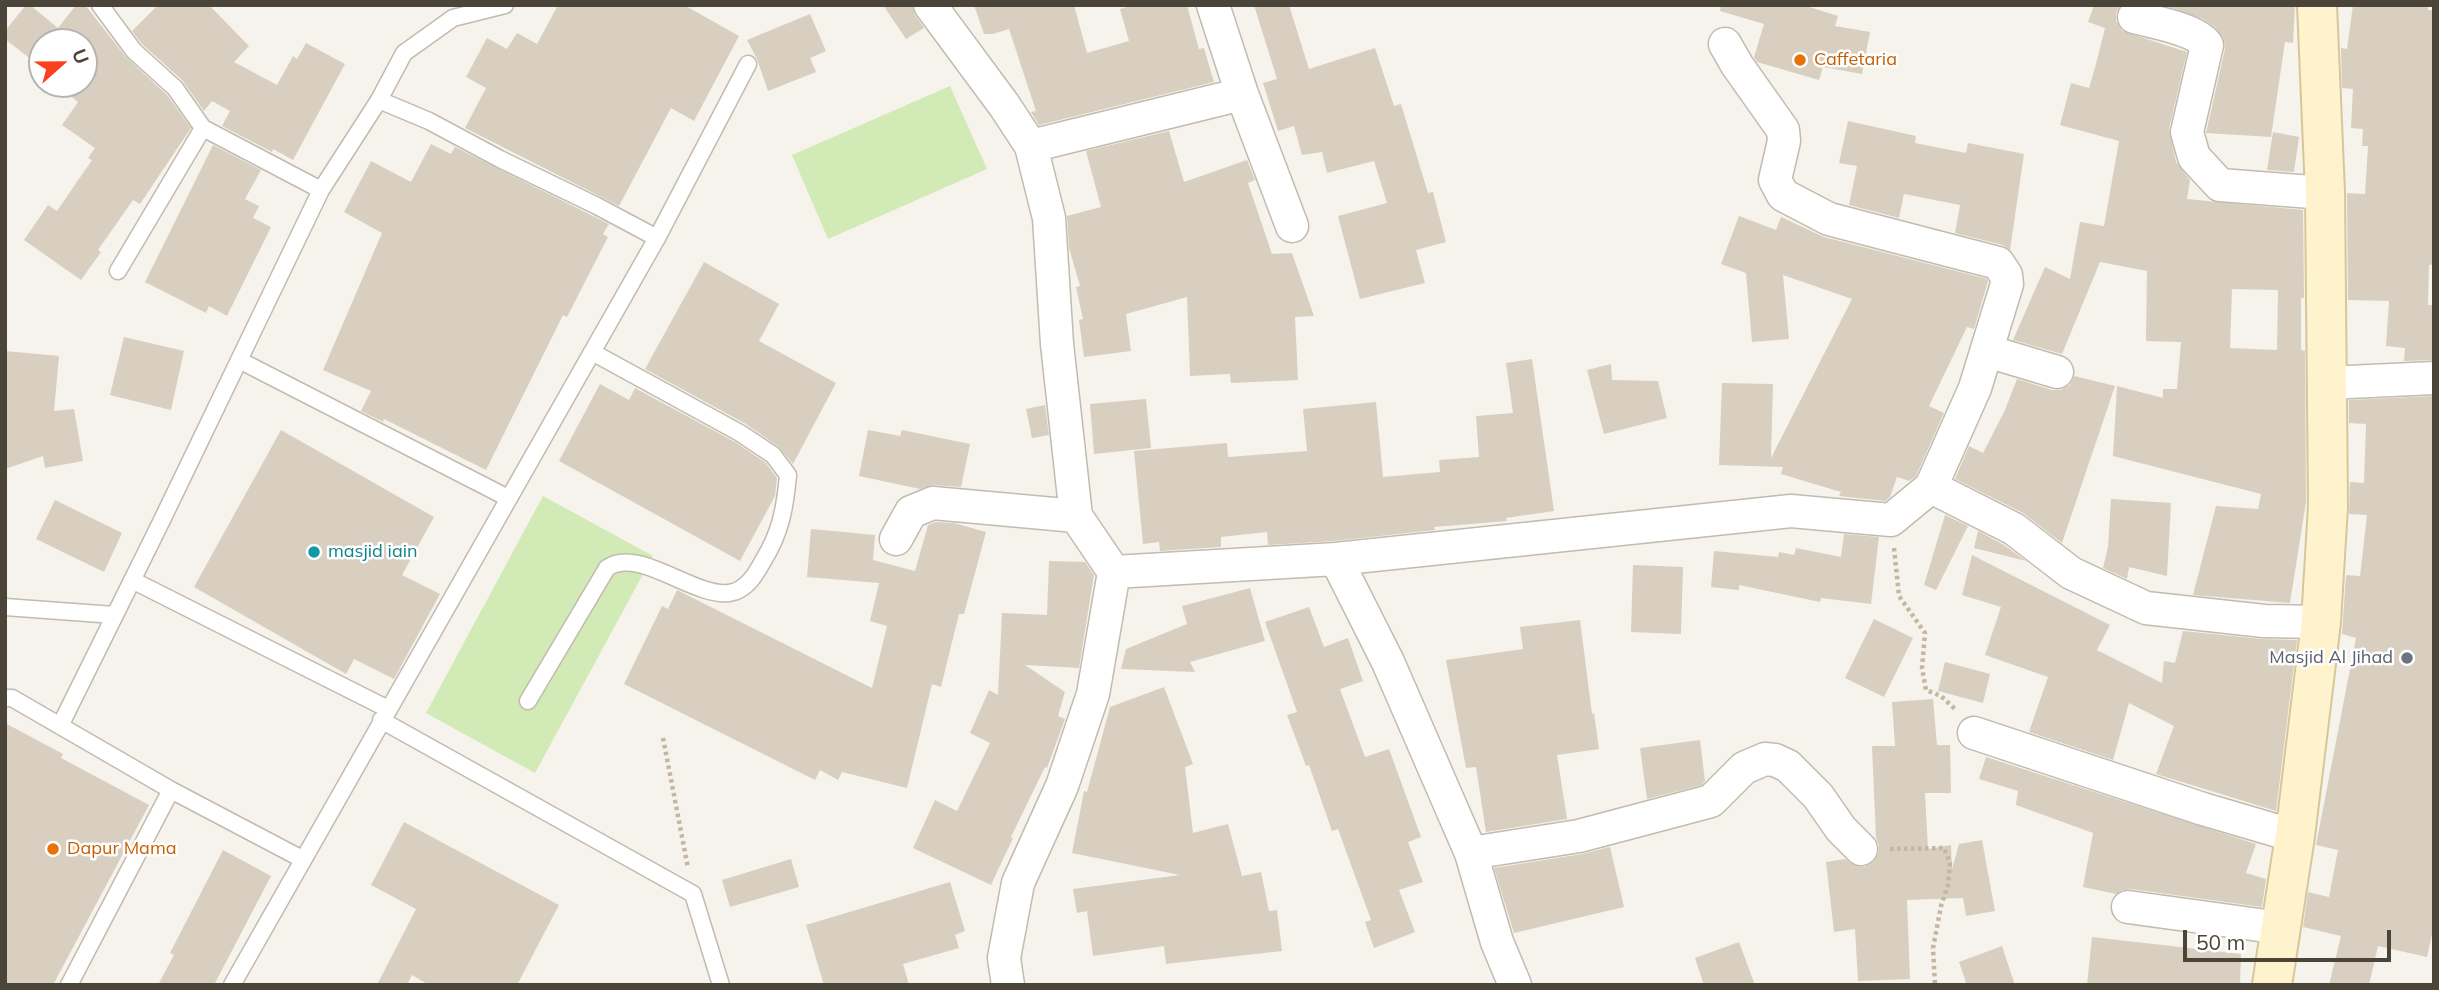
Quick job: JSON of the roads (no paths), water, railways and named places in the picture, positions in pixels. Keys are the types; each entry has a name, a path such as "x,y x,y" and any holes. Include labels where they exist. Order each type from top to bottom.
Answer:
{"street":[{"path":"930,5 1031,146 1049,218 1057,344 1076,516 1114,572 1093,694 1062,786 1018,883 1004,958 1009,985"},
{"path":"1213,5 1242,94 1292,226"},
{"path":"2272,985 2295,836 2321,622 2328,506 2325,193 2317,5"},
{"path":"2134,16 2181,30 2202,39 2207,45 2187,132 2194,157 2220,185 2325,193"},
{"path":"1114,572 1336,559 1791,511 1891,520 1931,487 1975,388 2007,284 2003,268 1998,263 1829,219 1783,195 1775,180 1784,134 1725,44"},
{"path":"1031,146 1242,94"},
{"path":"1987,351 2057,372"},
{"path":"2327,383 2434,378"},
{"path":"1931,487 2014,529 2071,573 2146,608 2264,621 2321,622"},
{"path":"895,539 911,512 933,503 1076,516"},
{"path":"1336,559 1388,662 1471,853 1497,942 1515,985"},
{"path":"1974,733 2203,810 2295,836"},
{"path":"1471,853 1579,836 1711,801 1744,768 1765,759 1788,766 1818,796 1842,829 1861,849"},
{"path":"2129,907 2281,928"}],"lane":[{"path":"100,5 134,51 175,88 203,128 321,190"},
{"path":"60,726 321,190 379,100 404,53 453,18 505,5"},
{"path":"232,985 657,238 748,64"},
{"path":"379,100 429,121 657,238"},
{"path":"118,271 203,128"},
{"path":"528,701 607,568 616,562 633,563 703,589 730,593 751,581 772,546 785,511 788,475 773,455 740,433 592,352"},
{"path":"239,360 508,498"},
{"path":"132,580 385,714 693,894 721,985"},
{"path":"5,607 114,615"},
{"path":"5,698 12,698 171,790 302,859"},
{"path":"69,985 171,790"}],"place":[{"name":"Caffetaria","path":"1800,60"},
{"name":"masjid iain","path":"314,552"},
{"name":"Masjid Al Jihad","path":"2407,658"},
{"name":"Dapur Mama","path":"53,849"}]}
